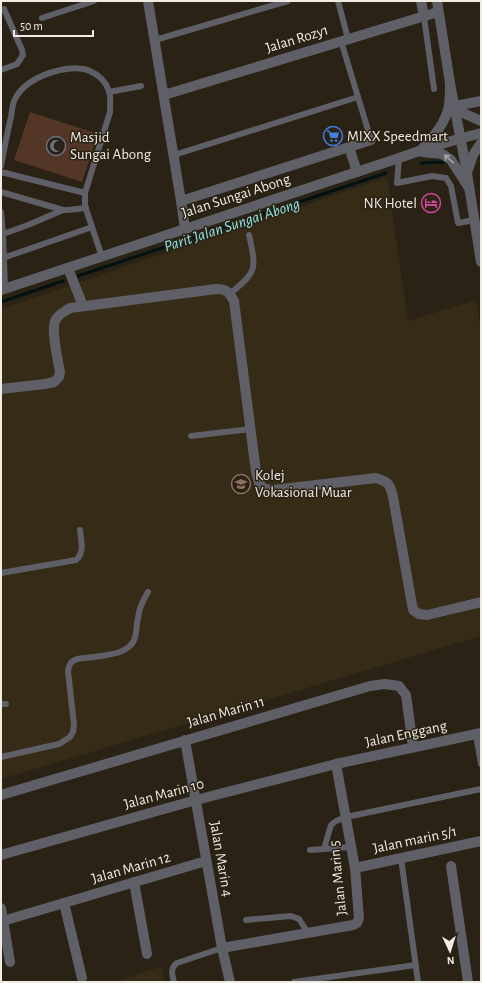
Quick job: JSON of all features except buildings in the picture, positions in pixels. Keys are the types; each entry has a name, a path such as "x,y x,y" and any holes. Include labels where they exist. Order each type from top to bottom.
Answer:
{"street":[{"path":"148,1 174,155 184,229"},
{"path":"421,1 424,17"},
{"path":"437,1 481,262"},
{"name":"Jalan Rozy1","path":"164,94 438,12"},
{"path":"418,151 432,137 445,119 449,106 450,83"},
{"path":"455,108 481,101"},
{"path":"455,108 481,121"},
{"name":"Jalan Sungai Abong","path":"3,289 418,151 481,133"},
{"path":"181,201 371,140"},
{"path":"467,173 472,155 481,143"},
{"path":"349,147 357,172"},
{"path":"418,151 442,154 452,160 469,188"},
{"path":"68,268 83,306"},
{"path":"1,389 45,384 54,382 59,377 60,372 54,330 55,321 60,314 70,308 224,289 230,294 234,302 256,472 259,483 264,489 273,490 376,478 384,480 391,488 413,610 419,614 427,615 481,602"},
{"name":"Jalan Marin 11","path":"1,794 370,686 386,684 399,686 406,695 413,747"},
{"name":"Jalan Enggang","path":"336,764 478,733"},
{"name":"Jalan Marin 4","path":"186,740 206,861 222,948 230,982"},
{"name":"Jalan Marin 10","path":"1,855 196,800 336,764"},
{"name":"Jalan Marin 5","path":"222,948 353,925 357,923 359,918 355,868 336,764"},
{"name":"Jalan marin 5/1","path":"355,868 481,841"},
{"name":"Jalan Marin 12","path":"3,921 206,861"},
{"path":"450,866 468,982"},
{"path":"134,882 146,954"},
{"path":"64,903 82,978"},
{"path":"1,908 10,962"}],"lane":[{"path":"42,18 94,1"},
{"path":"155,40 288,1"},
{"path":"338,1 344,40 358,97 371,140"},
{"path":"1,70 17,64 23,55 4,9"},
{"path":"424,17 434,89"},
{"path":"1,166 14,100 21,90 33,81 47,74 67,69 91,71 102,78 109,92 110,112 84,193 84,201 102,257"},
{"path":"109,92 141,86"},
{"path":"174,155 358,97"},
{"path":"399,158 397,183 432,176 446,178 451,186 458,223 474,220"},
{"path":"1,172 84,193"},
{"path":"1,192 63,210 86,208"},
{"path":"3,234 63,210"},
{"path":"1,212 3,234 3,289"},
{"path":"3,258 92,228"},
{"path":"230,294 253,269 254,262 249,235"},
{"path":"191,436 251,429"},
{"path":"1,573 76,560 82,552 80,530"},
{"path":"1,757 59,744 70,737 73,732 74,725 68,672 69,666 72,661 79,659 118,653 126,650 135,640 137,619 141,605 148,592"},
{"path":"478,733 481,764"},
{"path":"324,849 331,825 346,817 481,789"},
{"path":"310,850 351,847"},
{"path":"401,858 418,982"},
{"path":"246,920 291,916 299,919 308,933"},
{"path":"174,982 172,971 174,965 222,948"},
{"path":"294,982 416,965"}],"shaded area":[{"name":"Kolej Vokasional Muar","path":"387,177 408,321 476,300 481,331 481,636 1,779 1,309"},
{"path":"161,967 165,982 112,982"}],"waterway":[{"name":"Parit Jalan Sungai Abong","path":"421,163 445,162"},
{"name":"Parit Jalan Sungai Abong","path":"78,276 386,173"},
{"name":"Parit Jalan Sungai Abong","path":"1,302 63,281"}],"place":[{"name":"MIXX Speedmart","path":"333,136"},
{"name":"Masjid Sungai Abong","path":"56,146"},
{"name":"NK Hotel","path":"431,203"},
{"name":"Kolej Vokasional Muar","path":"241,484"}]}
